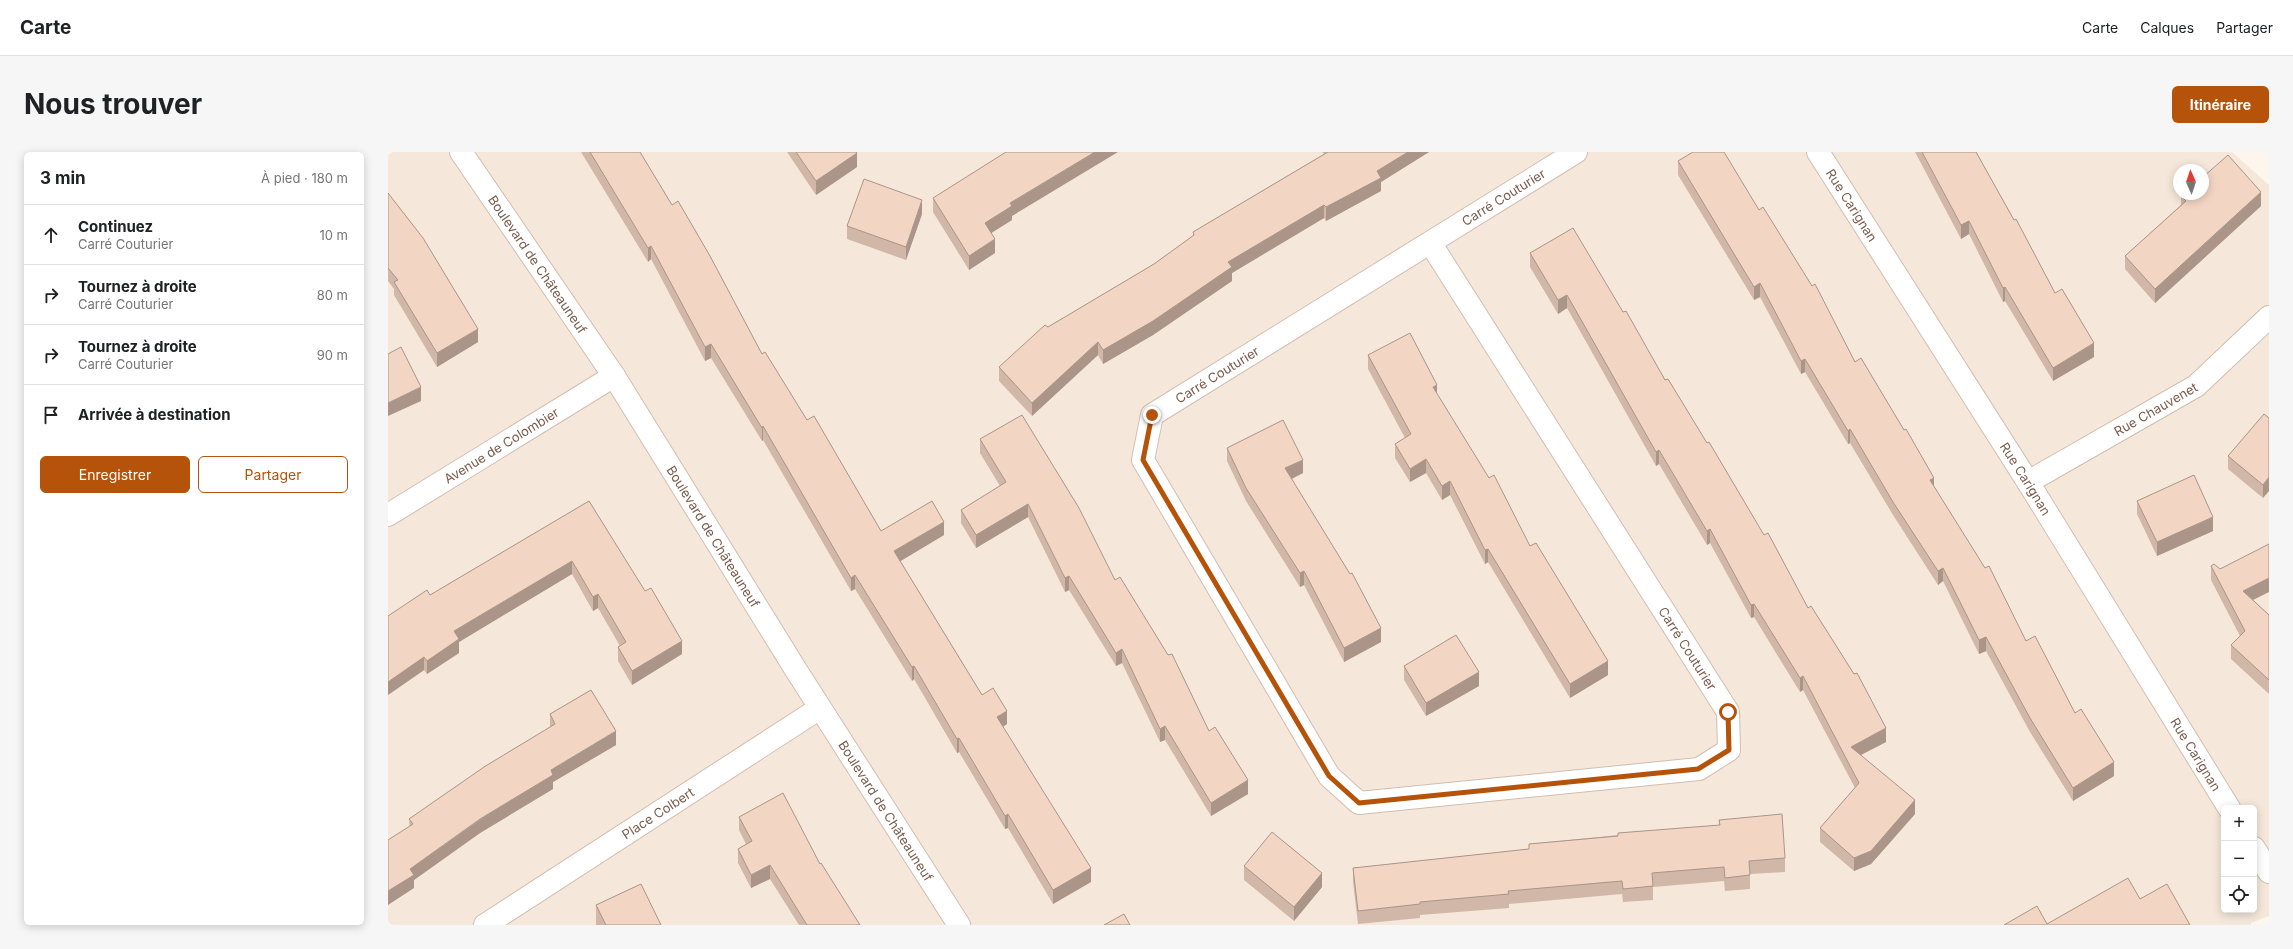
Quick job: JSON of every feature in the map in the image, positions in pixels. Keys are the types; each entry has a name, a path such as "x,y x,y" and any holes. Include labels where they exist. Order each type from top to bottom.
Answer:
{"street":[{"name":"Boulevard de Châteauneuf","path":"461,152 614,376 820,708 959,925"},
{"name":"Carré Couturier","path":"1432,244 1728,712 1729,750 1698,769 1359,803 1329,776 1143,460 1152,415 1432,244 1576,152"},
{"name":"Rue Carignan","path":"1818,152 2028,482 2227,805"},
{"name":"Rue Chauvenet","path":"2028,482 2196,386 2269,317"},
{"name":"Avenue de Colombier","path":"388,515 614,376"},
{"name":"Place Colbert","path":"493,923 820,708"},
{"path":"2257,853 2269,872"}],"shaded area":[{"path":"388,152 2232,152 2269,185 2269,916 2251,923 2251,925 388,925"}],"building":[{"path":"590,152 640,152 672,205 678,201 710,256 762,354 765,352 807,420 814,416 881,531 932,501 944,522 894,551 982,695 993,688 1007,711 997,717 1091,868 1053,890 1008,814 1005,816 959,738 957,739 914,666 912,667 855,575 851,578 763,426 762,428 711,344 705,347 651,246 648,248"},
{"path":"796,152 856,152 857,153 816,181"},
{"path":"1006,152 1095,152 1010,203 1012,206 985,223 995,239 969,256 933,198"},
{"path":"1328,152 1408,152 1377,171 1381,178 1326,207 1324,205 1228,262 1232,267 1153,321 1103,350 1098,342 1032,403 999,367 1045,325 1048,327 1154,264 1194,235 1193,232"},
{"path":"1693,152 1724,152 1759,210 1763,207 1812,286 1815,284 1855,362 1861,358 1904,430 1906,429 1934,478 1930,480 1985,568 1989,566 2026,641 2035,636 2075,713 2081,709 2114,762 2073,788 2030,718 1986,637 1979,640 1943,568 1938,571 1893,502 1850,429 1848,431 1805,359 1801,361 1760,283 1754,287 1678,161"},
{"path":"1922,152 1976,152 2014,220 2016,219 2055,293 2062,289 2094,343 2053,368 2005,287 2003,288 1969,221 1961,225"},
{"path":"2228,155 2261,192 2155,289 2125,256 2186,201 2185,200 2209,200 2209,172"},
{"path":"864,179 922,200 906,247 847,226"},
{"path":"388,193 423,238 478,329 437,353 394,282 398,280 388,268"},
{"path":"1573,228 1623,312 1626,311 1665,380 1668,379 1707,443 1709,442 1764,535 1768,533 1808,608 1811,606 1854,674 1857,673 1886,728 1851,747 1915,800 1871,851 1854,858 1820,828 1859,783 1803,676 1800,678 1754,604 1751,605 1710,529 1707,531 1659,450 1656,452 1567,295 1558,300 1530,253"},
{"path":"1410,333 1437,385 1433,387 1489,478 1494,475 1530,546 1536,543 1608,661 1570,684 1488,549 1485,550 1450,481 1442,486 1426,459 1410,469 1395,444 1411,434 1368,355"},
{"path":"401,347 421,387 388,403 388,354"},
{"path":"2264,414 2269,418 2269,477 2263,485 2228,456"},
{"path":"1022,415 1079,508 1115,580 1120,577 1168,655 1172,654 1209,731 1215,727 1248,780 1211,803 1165,726 1160,729 1122,649 1116,653 1069,576 1065,578 1028,504 976,535 961,510 1006,482 980,439"},
{"path":"1283,420 1303,460 1285,468 1350,574 1352,573 1381,628 1344,648 1304,571 1300,573 1246,488 1227,448"},
{"path":"2194,475 2213,517 2157,542 2137,501"},
{"path":"589,501 645,591 651,588 682,641 632,671 618,647 626,642 598,594 593,597 572,561 454,631 459,639 427,661 424,657 388,682 388,616 427,590 430,595"},
{"path":"2269,544 2269,578 2243,591 2269,615 2269,680 2231,645 2245,631 2211,566 2214,564 2220,569"},
{"path":"1456,635 1479,672 1426,703 1404,666"},
{"path":"591,690 616,731 551,770 553,775 480,819 410,869 414,875 388,891 388,840 413,824 409,819 484,767 555,724 550,714"},
{"path":"783,793 820,864 821,863 860,925 807,925 770,865 751,875 738,849 752,841 739,817"},
{"path":"1782,814 1785,858 1749,861 1750,875 1725,878 1724,867 1652,873 1653,886 1623,889 1622,881 1508,891 1509,894 1420,902 1420,904 1358,911 1353,868 1529,849 1529,844 1618,836 1618,833 1720,825 1719,820"},
{"path":"1272,832 1322,873 1294,907 1244,866"},
{"path":"2128,878 2140,899 2167,884 2190,925 2004,925 2037,906 2047,924"},
{"path":"641,884 661,925 606,925 596,905"},
{"path":"1124,914 1130,925 1104,925"}],"route":[{"path":"1152,415 1143,460 1329,776 1359,803 1698,769 1729,750 1728,712"}]}
